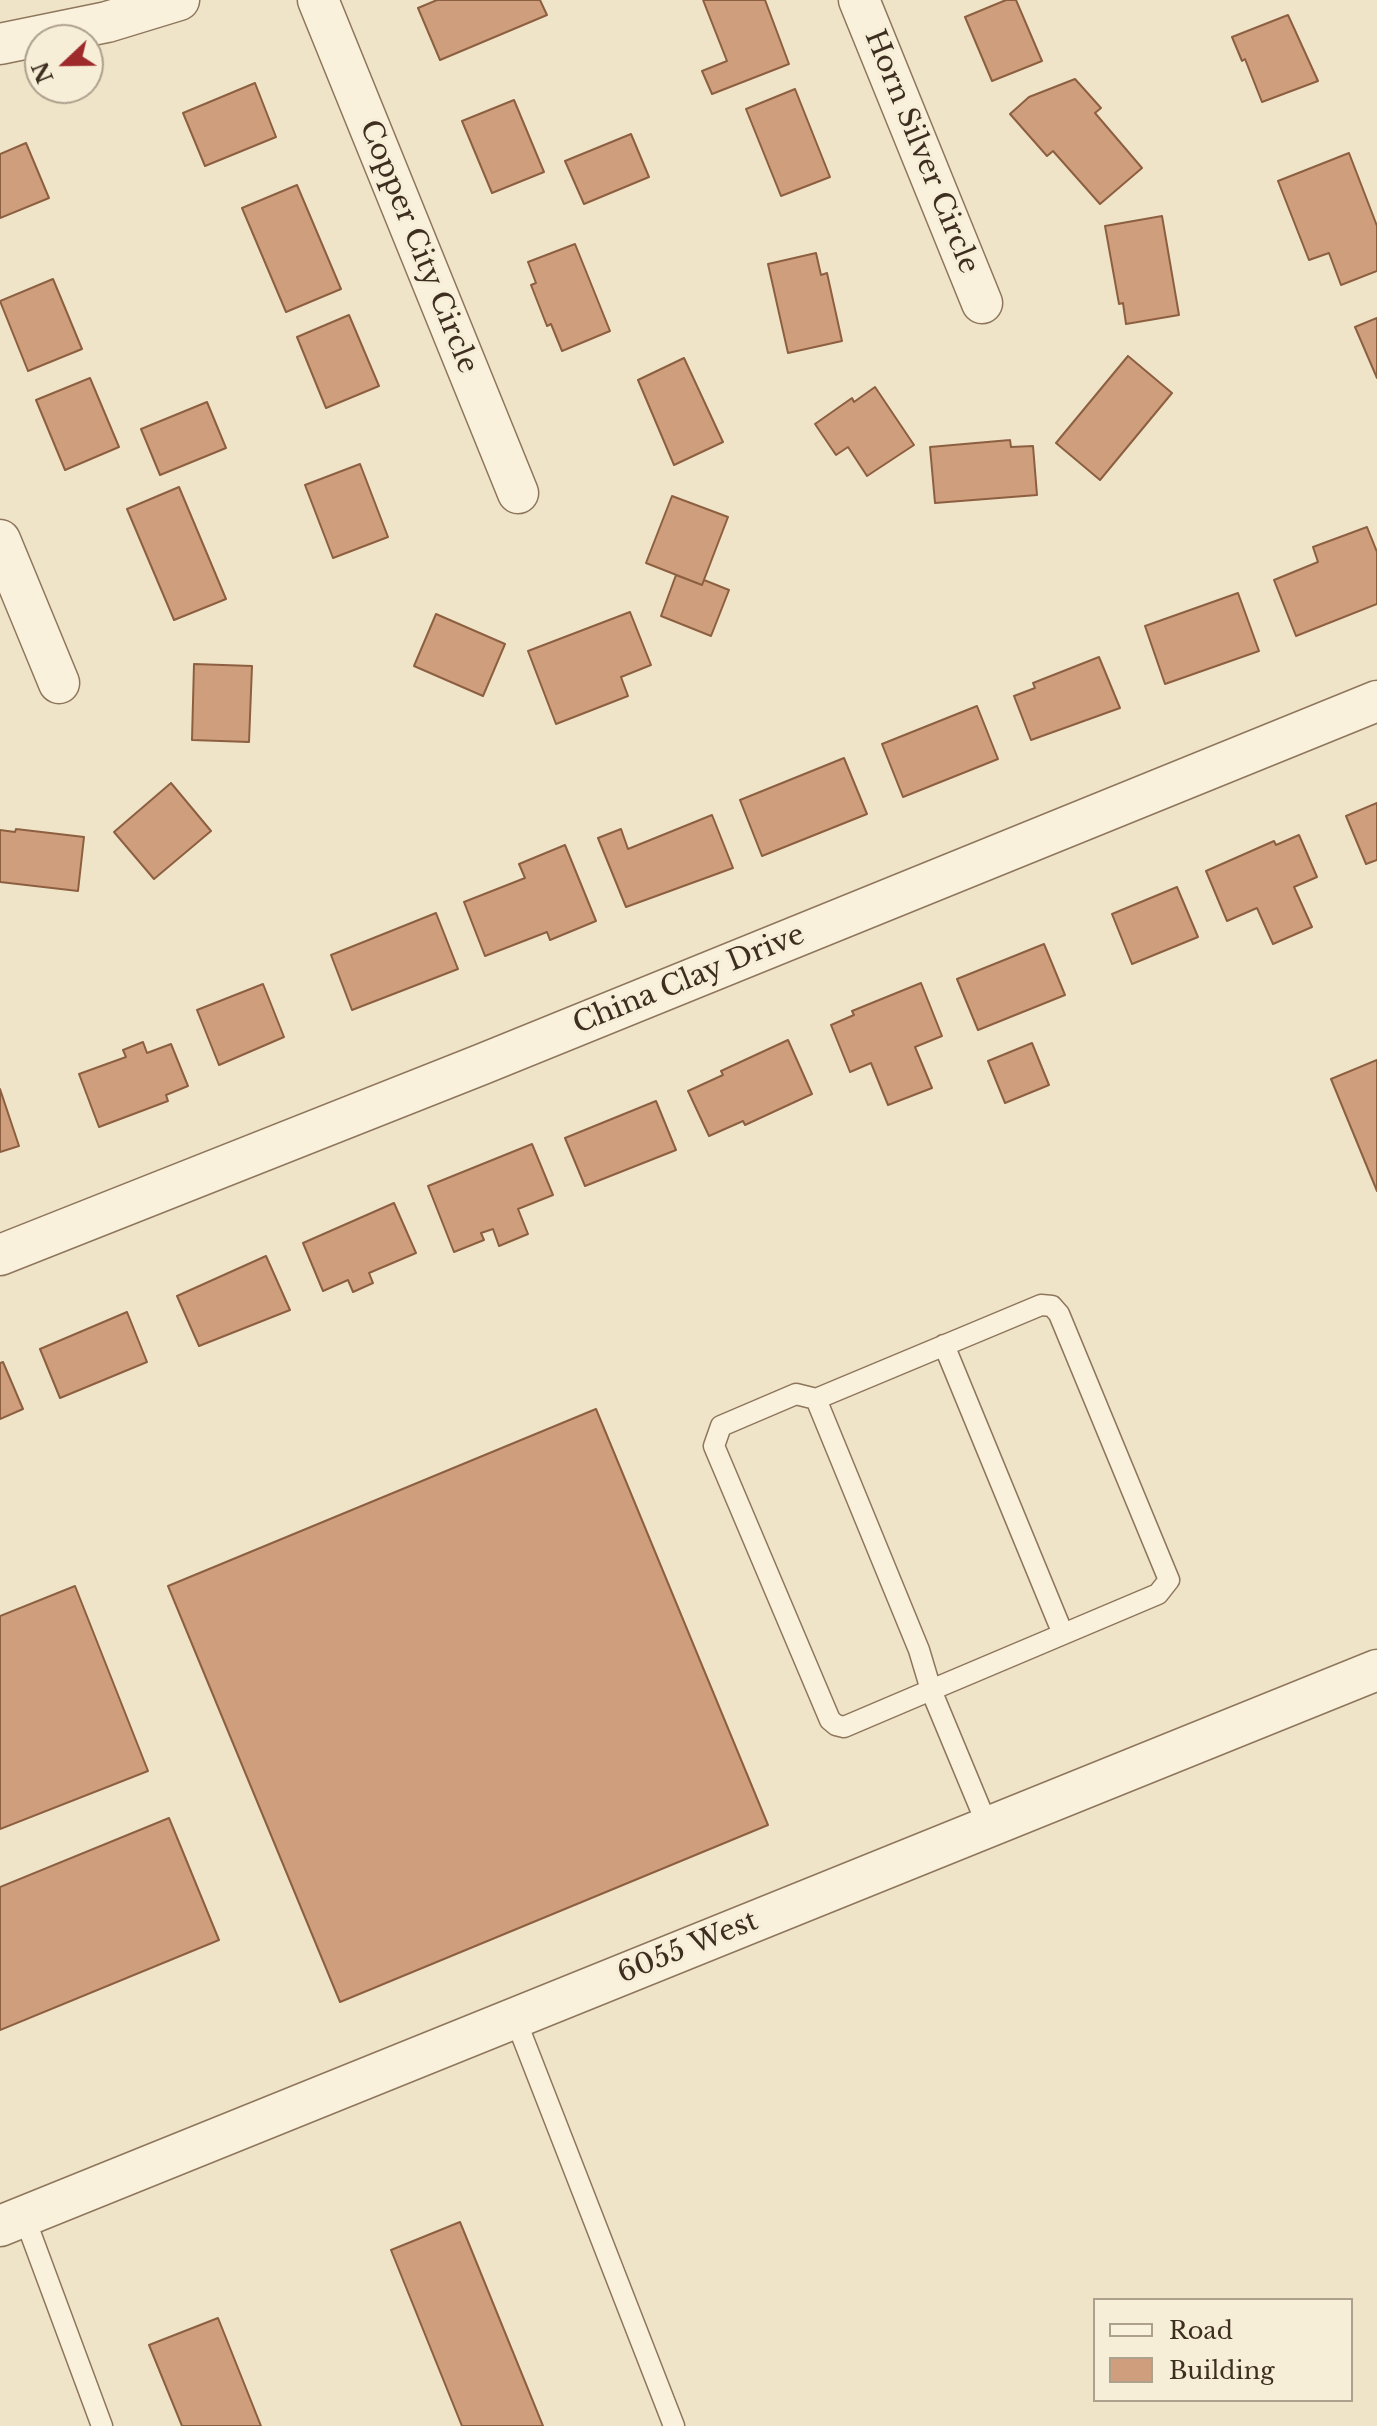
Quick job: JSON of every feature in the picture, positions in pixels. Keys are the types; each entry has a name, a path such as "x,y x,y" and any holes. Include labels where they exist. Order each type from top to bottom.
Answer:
{"street":[{"path":"0,44 82,28 179,0"},
{"name":"Copper City Circle","path":"318,0 518,493"},
{"name":"Horn Silver Circle","path":"859,0 982,303"},
{"path":"0,540 59,683"},
{"name":"China Clay Drive","path":"0,1255 480,1065 1377,701"},
{"name":"6055 West","path":"12,2221 1377,1670"}],"lane":[{"path":"1041,1305 1052,1306 1059,1314 1169,1580 1158,1594 844,1727 830,1720 714,1446 721,1426 796,1394 816,1399 944,1345 1041,1305"},
{"path":"944,1345 1063,1634"},
{"path":"816,1399 988,1827"},
{"path":"515,2018 674,2426"},
{"path":"12,2221 102,2426"}],"building":[{"path":"437,0 540,0 547,15 440,60 418,8"},
{"path":"703,0 765,0 789,64 712,94 702,71 727,61"},
{"path":"1006,0 1016,0 1042,61 992,81 965,17"},
{"path":"1288,15 1318,81 1262,102 1245,59 1242,61 1232,37"},
{"path":"1075,79 1101,108 1095,113 1142,168 1100,204 1053,151 1047,156 1010,114 1029,97"},
{"path":"255,83 276,137 205,166 183,113"},
{"path":"795,89 830,177 781,196 746,109"},
{"path":"514,100 544,172 492,193 462,121"},
{"path":"631,134 649,177 584,204 565,161"},
{"path":"26,143 49,198 0,218 0,154"},
{"path":"1349,153 1377,226 1377,271 1341,285 1329,253 1309,260 1278,181"},
{"path":"297,185 341,289 286,312 242,208"},
{"path":"1162,216 1179,315 1126,324 1123,303 1119,304 1105,226"},
{"path":"575,244 610,331 562,351 551,324 547,326 531,285 536,283 528,262"},
{"path":"816,253 821,275 827,273 842,341 788,353 768,264"},
{"path":"53,279 82,349 28,371 0,301"},
{"path":"349,315 379,386 326,408 297,337"},
{"path":"1377,318 1377,378 1355,327"},
{"path":"1128,356 1172,393 1100,480 1056,443"},
{"path":"684,358 723,442 674,465 638,380"},
{"path":"90,378 119,447 65,470 36,400"},
{"path":"875,387 914,445 867,476 848,447 836,455 815,424 852,398 854,402"},
{"path":"207,402 226,448 160,475 141,429"},
{"path":"1010,440 1011,447 1033,446 1037,495 935,503 930,447"},
{"path":"360,464 388,537 333,558 305,485"},
{"path":"179,487 226,599 174,620 127,509"},
{"path":"672,496 728,517 702,585 646,563"},
{"path":"1367,527 1377,552 1377,604 1296,636 1274,580 1318,562 1313,547"},
{"path":"676,575 702,585 704,580 729,590 711,636 661,616"},
{"path":"1238,593 1259,651 1165,684 1145,626"},
{"path":"630,612 651,665 621,677 628,696 556,724 528,651"},
{"path":"436,614 505,644 483,696 414,666"},
{"path":"1099,657 1120,708 1031,740 1014,696 1035,688 1033,683"},
{"path":"194,664 252,666 249,742 192,740"},
{"path":"977,706 998,759 903,797 882,744"},
{"path":"844,758 867,814 762,856 740,800"},
{"path":"171,783 211,831 154,879 114,832"},
{"path":"1377,803 1377,860 1366,864 1346,816"},
{"path":"712,815 733,868 626,907 598,838 621,829 628,849"},
{"path":"16,829 84,837 78,891 0,882 0,830 15,832"},
{"path":"1299,835 1317,877 1294,887 1312,927 1273,944 1257,908 1227,921 1206,871 1274,841 1276,845"},
{"path":"565,845 596,921 550,940 547,932 485,956 464,902 525,878 519,864"},
{"path":"1177,887 1198,937 1132,964 1112,914"},
{"path":"436,913 458,969 352,1010 331,955"},
{"path":"1044,944 1065,995 978,1030 957,979"},
{"path":"921,983 942,1036 915,1047 932,1088 888,1105 871,1063 850,1072 831,1025 854,1015 852,1011"},
{"path":"263,984 284,1037 219,1065 197,1010"},
{"path":"788,1040 812,1094 745,1125 743,1121 709,1136 688,1091 723,1075 721,1071"},
{"path":"143,1042 147,1053 171,1044 188,1086 166,1095 168,1101 99,1127 79,1074 126,1057 123,1050"},
{"path":"1032,1043 1049,1085 1005,1103 988,1061"},
{"path":"1377,1060 1377,1191 1331,1079"},
{"path":"0,1089 19,1146 0,1152"},
{"path":"656,1101 676,1150 585,1186 565,1138"},
{"path":"532,1144 553,1195 518,1209 528,1234 499,1246 493,1229 481,1233 484,1240 454,1252 428,1186"},
{"path":"394,1203 416,1253 369,1273 373,1283 353,1292 348,1280 323,1291 303,1243"},
{"path":"266,1256 290,1310 199,1346 177,1296"},
{"path":"127,1312 147,1362 60,1398 40,1349"},
{"path":"3,1362 23,1409 0,1419 0,1363"},
{"path":"596,1409 768,1825 340,2002 168,1586"},
{"path":"75,1586 148,1771 0,1829 0,1616"},
{"path":"169,1818 219,1940 0,2030 0,1887"},
{"path":"460,2222 543,2426 462,2426 391,2250"},
{"path":"218,2318 261,2426 182,2426 149,2345"}]}
